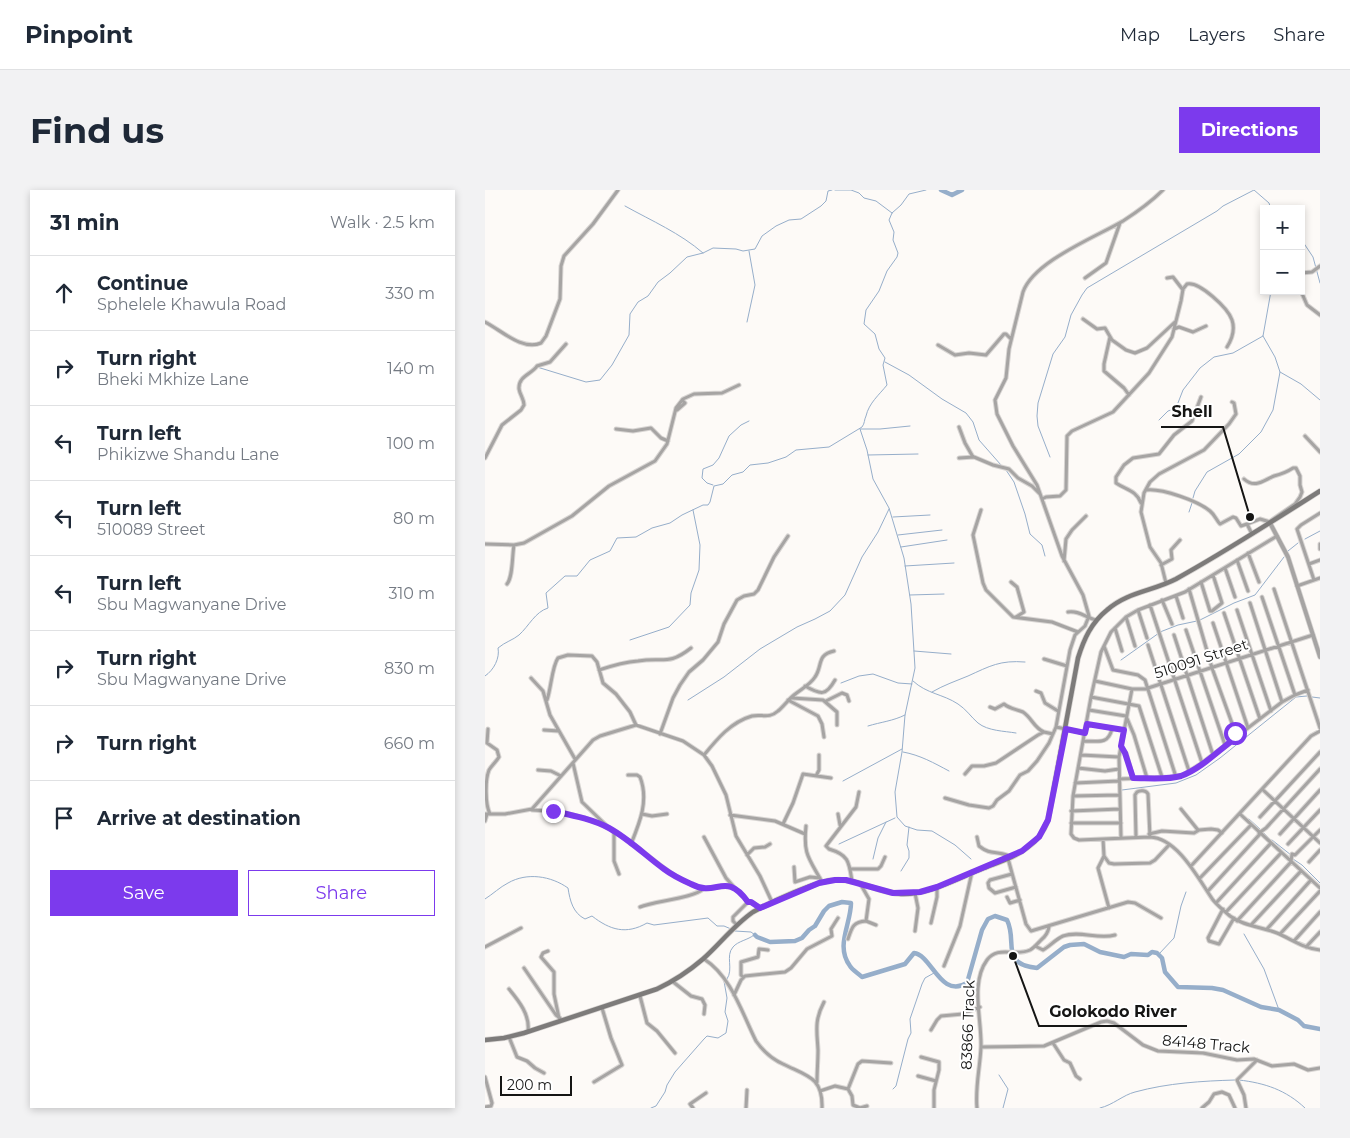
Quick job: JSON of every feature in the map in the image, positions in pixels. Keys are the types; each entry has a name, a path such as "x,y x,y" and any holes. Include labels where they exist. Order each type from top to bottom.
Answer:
{"main road":[{"path":"485,1040 509,1037 560,1019 602,1008 640,996 672,981 704,958 749,915 772,902 822,880 852,882 893,893 915,893 937,887 1008,858 1031,845 1039,837 1050,815 1078,658 1087,633 1096,620 1113,604 1127,596 1166,584 1252,534 1320,491"}],"street":[{"path":"485,322 523,344 533,346 541,344 549,330 560,299 561,266 564,256 593,224 618,190"},
{"path":"945,798 967,805 991,808 1009,791 1020,775 1031,768 1041,755 1056,727 1070,650 1078,632 1089,619 1083,595 1064,562 1033,478 1013,446 997,414 995,405 995,400 1006,378 1012,339 1024,288 1053,259 1120,223 1163,190"},
{"path":"1085,278 1106,263 1120,223"},
{"path":"1305,273 1312,272 1320,266"},
{"path":"1167,278 1173,276 1183,290"},
{"path":"1042,499 1060,496 1066,490 1067,440 1070,432 1113,412 1149,373 1160,358 1171,339 1183,290 1187,284 1192,283 1224,306 1231,317 1233,325 1231,341 1227,347"},
{"path":"1303,295 1307,305 1320,315"},
{"path":"1083,319 1097,329 1105,328 1110,338 1126,350 1138,352 1147,348 1175,321"},
{"path":"1173,329 1179,327 1195,332 1206,326"},
{"path":"938,345 955,356 969,353 985,356 1004,334 1012,339"},
{"path":"1110,338 1104,371 1129,395"},
{"path":"485,458 502,425 521,410 524,405 519,389 524,377 537,367 550,362 566,344"},
{"path":"485,544 515,545 528,542 564,521 615,482 652,464 668,441 678,404 682,400 691,395 722,393 739,385"},
{"path":"1141,504 1133,491 1117,484 1116,476 1133,458 1159,454 1174,435 1192,421 1201,397"},
{"path":"1166,584 1161,565 1150,547 1141,512 1145,490 1159,474 1206,448 1236,414 1234,403 1232,402"},
{"path":"959,427 973,457"},
{"path":"616,429 633,432 651,428 661,438 668,441"},
{"path":"1305,436 1320,452"},
{"path":"959,458 973,457 1009,469 1040,494"},
{"path":"1244,479 1251,484 1260,483 1295,468 1300,475 1301,495 1296,505"},
{"path":"1145,490 1194,500 1211,512 1220,524 1233,517 1236,518 1241,526 1260,519 1270,522 1288,557 1320,657"},
{"path":"981,510 973,535 986,590 998,600 1005,611 1015,617 1052,622 1078,632"},
{"path":"1314,580 1297,529 1320,513"},
{"path":"1064,562 1066,539 1086,516"},
{"path":"1247,524 1252,534"},
{"path":"661,734 673,698 680,684 718,642 724,624 737,600 754,594 758,590 775,555 788,536"},
{"path":"1222,833 1217,829 1199,830 1194,833 1163,831 1136,838 1079,840 1073,837 1071,823 1075,783 1095,681 1104,646 1115,627 1126,617 1138,610 1176,596 1277,536"},
{"path":"1161,565 1172,558 1171,550 1180,540"},
{"path":"1320,544 1320,549"},
{"path":"507,584 511,577 511,560 515,545"},
{"path":"1249,554 1259,582"},
{"path":"1237,560 1248,592"},
{"path":"1309,564 1320,560"},
{"path":"1225,568 1235,597"},
{"path":"1201,582 1210,611 1212,611 1222,604 1213,575"},
{"path":"1297,586 1320,578"},
{"path":"1011,582 1017,587 1024,612 1015,617"},
{"path":"1189,589 1212,668 1237,737"},
{"path":"1191,866 1311,736 1320,730 1274,589"},
{"path":"1176,596 1183,618"},
{"path":"1262,597 1295,695"},
{"path":"1162,600 1172,624"},
{"path":"1250,603 1282,702"},
{"path":"1150,604 1202,763"},
{"path":"1138,610 1147,638"},
{"path":"1237,610 1271,711"},
{"path":"1068,612 1076,611 1089,619 1096,620"},
{"path":"1224,613 1260,719"},
{"path":"1126,617 1135,646"},
{"path":"1213,623 1248,728"},
{"path":"1115,627 1122,651"},
{"path":"1186,630 1225,745"},
{"path":"1174,635 1213,755"},
{"name":"510091 Street","path":"1095,681 1132,689 1147,689 1313,635"},
{"path":"1148,645 1189,771"},
{"path":"1104,646 1113,670 1141,676 1145,680 1176,777"},
{"path":"599,670 638,661 670,660 681,656 691,648"},
{"path":"704,755 730,726 753,716 773,715 816,676 823,657 827,653 834,651"},
{"path":"547,700 556,660 560,657 571,655 592,656 596,661 603,683 616,694 630,712 636,725"},
{"path":"1044,660 1067,666"},
{"path":"531,678 543,691 549,712 574,761 582,802 609,828"},
{"path":"805,686 817,692 824,692 829,690 835,680"},
{"path":"1121,838 1119,757 1132,689"},
{"path":"1075,783 1133,778 1176,777 1202,763 1282,702 1308,690"},
{"path":"1036,691 1041,693 1046,704 1059,712"},
{"path":"790,699 826,701 842,693 847,695 849,701"},
{"path":"1091,697 1137,705 1162,777"},
{"path":"790,699 818,716 822,724 824,737"},
{"path":"826,701 837,712 837,725"},
{"path":"990,707 995,709 1003,704 1020,711 1026,715 1036,728 1053,734"},
{"path":"1089,710 1126,716"},
{"path":"1126,716 1147,778"},
{"path":"1087,724 1124,730"},
{"path":"532,809 596,738 628,726 636,725 690,745 704,755 712,766 728,800 736,836 760,876 772,902"},
{"path":"1056,727 1085,733"},
{"path":"485,821 487,814 488,771 499,757 497,750 487,743 488,729"},
{"path":"1083,741 1107,740 1112,729"},
{"path":"544,730 559,731"},
{"path":"965,774 972,766 987,766 1002,760 1013,750 1027,744 1044,732"},
{"path":"1121,746 1133,778"},
{"path":"1260,817 1320,752"},
{"path":"816,776 819,770 819,755"},
{"path":"1081,755 1119,757"},
{"path":"1078,768 1105,771 1119,769"},
{"path":"1208,891 1320,769"},
{"path":"539,770 551,771 561,776"},
{"path":"783,824 793,803 802,775 807,774 831,778"},
{"path":"628,776 637,775 641,778 644,798 642,814 631,844"},
{"path":"1262,789 1320,843"},
{"path":"1280,834 1320,790"},
{"path":"1136,838 1135,795 1138,791 1148,793 1149,836"},
{"path":"852,882 845,856 827,847 840,826 856,807 859,792"},
{"path":"1073,796 1119,795"},
{"path":"487,814 505,814 532,809 563,813 609,828 667,871 703,888 710,889 723,885 733,887 740,891 748,902 760,908"},
{"path":"1071,811 1120,809"},
{"path":"1181,809 1199,830"},
{"path":"1288,844 1320,810"},
{"path":"642,814 652,816 667,814"},
{"path":"838,814 840,826"},
{"path":"1240,814 1320,890 1280,934"},
{"path":"730,815 769,820 805,834"},
{"path":"1071,823 1121,823"},
{"path":"1200,878 1251,825"},
{"path":"806,826 806,851 822,880"},
{"path":"1223,909 1208,938 1219,944 1236,919 1291,862 1291,854 1295,855 1320,830"},
{"path":"614,831 614,861 619,874"},
{"path":"1149,836 1160,838 1169,845 1191,866 1216,903 1236,919 1280,934 1306,947 1320,950"},
{"path":"977,837 981,848 995,854 1006,854 1029,930 1033,932 1128,902 1133,902 1161,918"},
{"path":"704,838 733,887"},
{"path":"1103,839 1104,856 1098,868 1109,908"},
{"path":"1216,903 1271,843"},
{"path":"747,855 754,848 765,847 770,844"},
{"path":"1104,856 1109,863 1113,864 1150,863 1169,845"},
{"path":"1309,862 1320,850"},
{"path":"1227,912 1281,853"},
{"path":"850,869 878,869 885,857"},
{"path":"794,867 793,878 795,882 811,876 822,880"},
{"path":"1251,925 1301,871"},
{"path":"944,966 960,926 972,872"},
{"path":"1012,874 990,880 988,883 989,888 995,893 1016,887"},
{"path":"1267,929 1311,880"},
{"path":"861,884 869,899 866,921"},
{"path":"931,923 937,897 937,887"},
{"path":"640,907 662,900 694,895 703,888"},
{"path":"915,893 918,908 915,931"},
{"path":"1007,897 1010,903 1019,900"},
{"path":"736,926 733,917 748,902"},
{"path":"1294,941 1320,912"},
{"path":"743,977 782,973 788,970 807,949 832,936 831,929 838,918"},
{"path":"848,939 853,925 858,922 866,921 876,926"},
{"path":"1035,946 1046,935 1049,927"},
{"path":"485,947 521,928"},
{"path":"1306,947 1320,932"},
{"name":"83866 Track","path":"977,1108 976,1089 981,1047 979,979 985,963 995,953 1027,951 1035,946 1044,950 1060,937 1067,935 1084,934 1106,937 1115,935"},
{"path":"734,995 743,977 741,975 741,962 758,957 759,949 768,950"},
{"path":"548,951 544,952 541,957 554,972 554,994 560,1019"},
{"path":"704,958 715,966 725,980 757,1041 767,1053 779,1062 811,1077 817,1083 820,1090 822,1108"},
{"path":"524,968 560,1019"},
{"path":"672,981 691,996 702,999 705,1005 704,1014"},
{"path":"509,989 527,1017 528,1031"},
{"path":"640,996 647,1023 657,1031 675,1053"},
{"path":"817,1083 818,1051 816,1032 824,1002"},
{"path":"594,1082 622,1065 602,1008"},
{"path":"931,1030 941,1016 963,1014 980,1008"},
{"name":"84148 Track","path":"981,1047 1038,1047 1053,1043 1107,1021 1116,1024 1143,1045 1155,1050 1203,1053 1237,1060 1257,1060 1275,1066 1294,1064 1307,1070 1320,1068"},
{"path":"509,1037 517,1057 527,1061 544,1073"},
{"path":"1053,1043 1064,1060 1070,1063 1076,1076 1080,1079"},
{"path":"921,1057 938,1062 939,1070 933,1096 934,1108"},
{"path":"848,1089 860,1061 866,1060 891,1064"},
{"path":"1246,1108 1244,1095 1237,1080 1257,1060"},
{"path":"918,1076 937,1081"},
{"path":"485,1077 492,1103 491,1106 485,1107"},
{"path":"820,1090 835,1086 848,1089 852,1096 853,1105 860,1108 867,1106"},
{"path":"745,1108 747,1090"},
{"path":"1202,1108 1214,1094 1220,1092 1229,1095 1235,1108"},
{"path":"693,1108 690,1104 706,1094"}],"waterway":[{"path":"537,367 586,382 600,380 612,365 629,335 630,314 638,302 648,296 658,282 687,257 713,248 743,251 755,249 762,236 776,226 789,220 801,219 821,206 826,201 828,191 832,190"},
{"path":"835,190 851,190 859,193 864,198 876,201 892,213"},
{"path":"485,676 496,664 498,648 519,635 536,616 548,608 546,593 565,576 577,576 590,560 610,551 617,538 636,537 652,528 670,523 703,505 708,505 714,486 723,484 732,475 743,472 750,465 768,463 786,457 796,450 829,447 862,427 869,407 887,385 883,365 885,358 879,349 875,334 864,324 866,310 879,291 887,271 898,253 893,240 894,232 889,220 892,213 909,194 926,190"},
{"path":"941,190 952,195 962,190"},
{"path":"1050,457 1038,426 1038,403 1053,354 1065,337 1071,315 1087,288 1223,206 1254,190 1270,205"},
{"path":"625,206 675,233 703,253"},
{"path":"1305,245 1313,257 1320,283"},
{"path":"747,322 755,285 749,251"},
{"path":"1159,420 1168,411 1176,408 1183,390 1200,368 1214,357 1233,353 1263,336 1270,295"},
{"path":"1193,498 1195,491 1207,472 1239,454 1261,432 1273,410 1280,372 1275,357 1263,336"},
{"path":"885,362 909,375 942,399 966,413 973,422 979,440 1001,465"},
{"path":"1280,372 1301,384 1320,400"},
{"path":"713,485 707,483 702,478 703,469 713,465 719,458 729,436 741,425 749,421"},
{"path":"910,426 860,429 873,479 889,508 904,558 911,604 915,668 905,715 902,752 895,792 897,817 905,826 917,830 932,831 955,845 971,859"},
{"path":"868,455 918,454"},
{"path":"1006,470 1014,482 1030,534 1042,545 1045,556"},
{"path":"1189,512 1192,503"},
{"path":"688,700 724,677 760,649 797,627 830,611 845,595 862,557 878,532 889,509"},
{"path":"630,640 669,627 690,605 691,593 699,570 700,545 693,510"},
{"path":"893,517 930,515"},
{"path":"898,535 942,530"},
{"path":"1305,539 1320,531"},
{"path":"901,547 947,540"},
{"path":"1288,551 1298,543"},
{"path":"1200,620 1255,595 1284,557"},
{"path":"905,566 954,563"},
{"path":"910,595 944,594"},
{"path":"1160,632 1178,625 1197,621"},
{"path":"1121,660 1159,633"},
{"path":"914,651 951,654"},
{"path":"932,692 995,664 1025,662"},
{"path":"841,683 859,676 873,674 898,683 912,684"},
{"path":"913,681 924,689 958,704 982,726 1016,733"},
{"path":"1122,790 1176,783 1196,775 1296,697 1307,696"},
{"path":"1312,697 1320,698"},
{"path":"868,726 905,715"},
{"path":"843,781 902,749"},
{"path":"903,752 921,757 949,771"},
{"path":"839,844 895,818"},
{"path":"1249,819 1261,830"},
{"path":"873,859 878,838 886,822"},
{"path":"901,871 909,858 907,845 909,827"},
{"path":"1263,832 1271,840"},
{"path":"1272,840 1291,855"},
{"path":"1293,859 1320,883"},
{"path":"485,899 515,880 523,877 539,877 547,878 568,888 573,906 585,919 592,916 612,928 625,930 647,923 654,925 708,918 717,926 731,929"},
{"path":"1159,954 1174,938 1186,892"},
{"path":"755,935 770,942 795,941 802,938 815,926 829,906 842,902 851,903 844,951 851,967 862,977 905,964 914,953 926,961 943,981 950,985 958,986 967,983 982,930 988,919 995,916 1007,920 1014,957 1025,966 1037,968 1064,947 1070,945 1084,944 1100,952 1124,957 1131,954 1148,955 1152,952 1157,953 1162,958 1165,972 1178,987 1223,990 1261,1007 1279,1010 1298,1020 1304,1026 1320,1029"},
{"path":"735,931 751,932 755,935"},
{"path":"1244,934 1264,969 1279,1010"},
{"path":"727,979 730,971 729,958 733,947 754,935"},
{"path":"893,1089 896,1086 911,1033 910,1019 922,984 925,978 934,973"},
{"path":"651,1108 656,1106 675,1072 707,1036 718,1038 726,1033 728,1021 725,1012 727,998 724,981"},
{"path":"999,1075 1008,1089 1003,1108"},
{"path":"1100,1108 1131,1093 1160,1086 1235,1080"},
{"path":"1239,1080 1275,1088 1290,1096 1305,1108"}],"place":[{"name":"Shell","path":"1250,517"},
{"name":"Golokodo River","path":"1013,956"}],"route":[{"path":"553,811 576,816 609,828 676,876 703,888 710,889 728,885 740,891 748,902 760,908 824,881 846,880 882,891 904,894 915,893 937,887 1014,856 1039,837 1050,815 1066,729 1085,733 1087,724 1124,730 1121,746 1133,778 1176,777 1183,775 1237,737 1235,733"}]}
